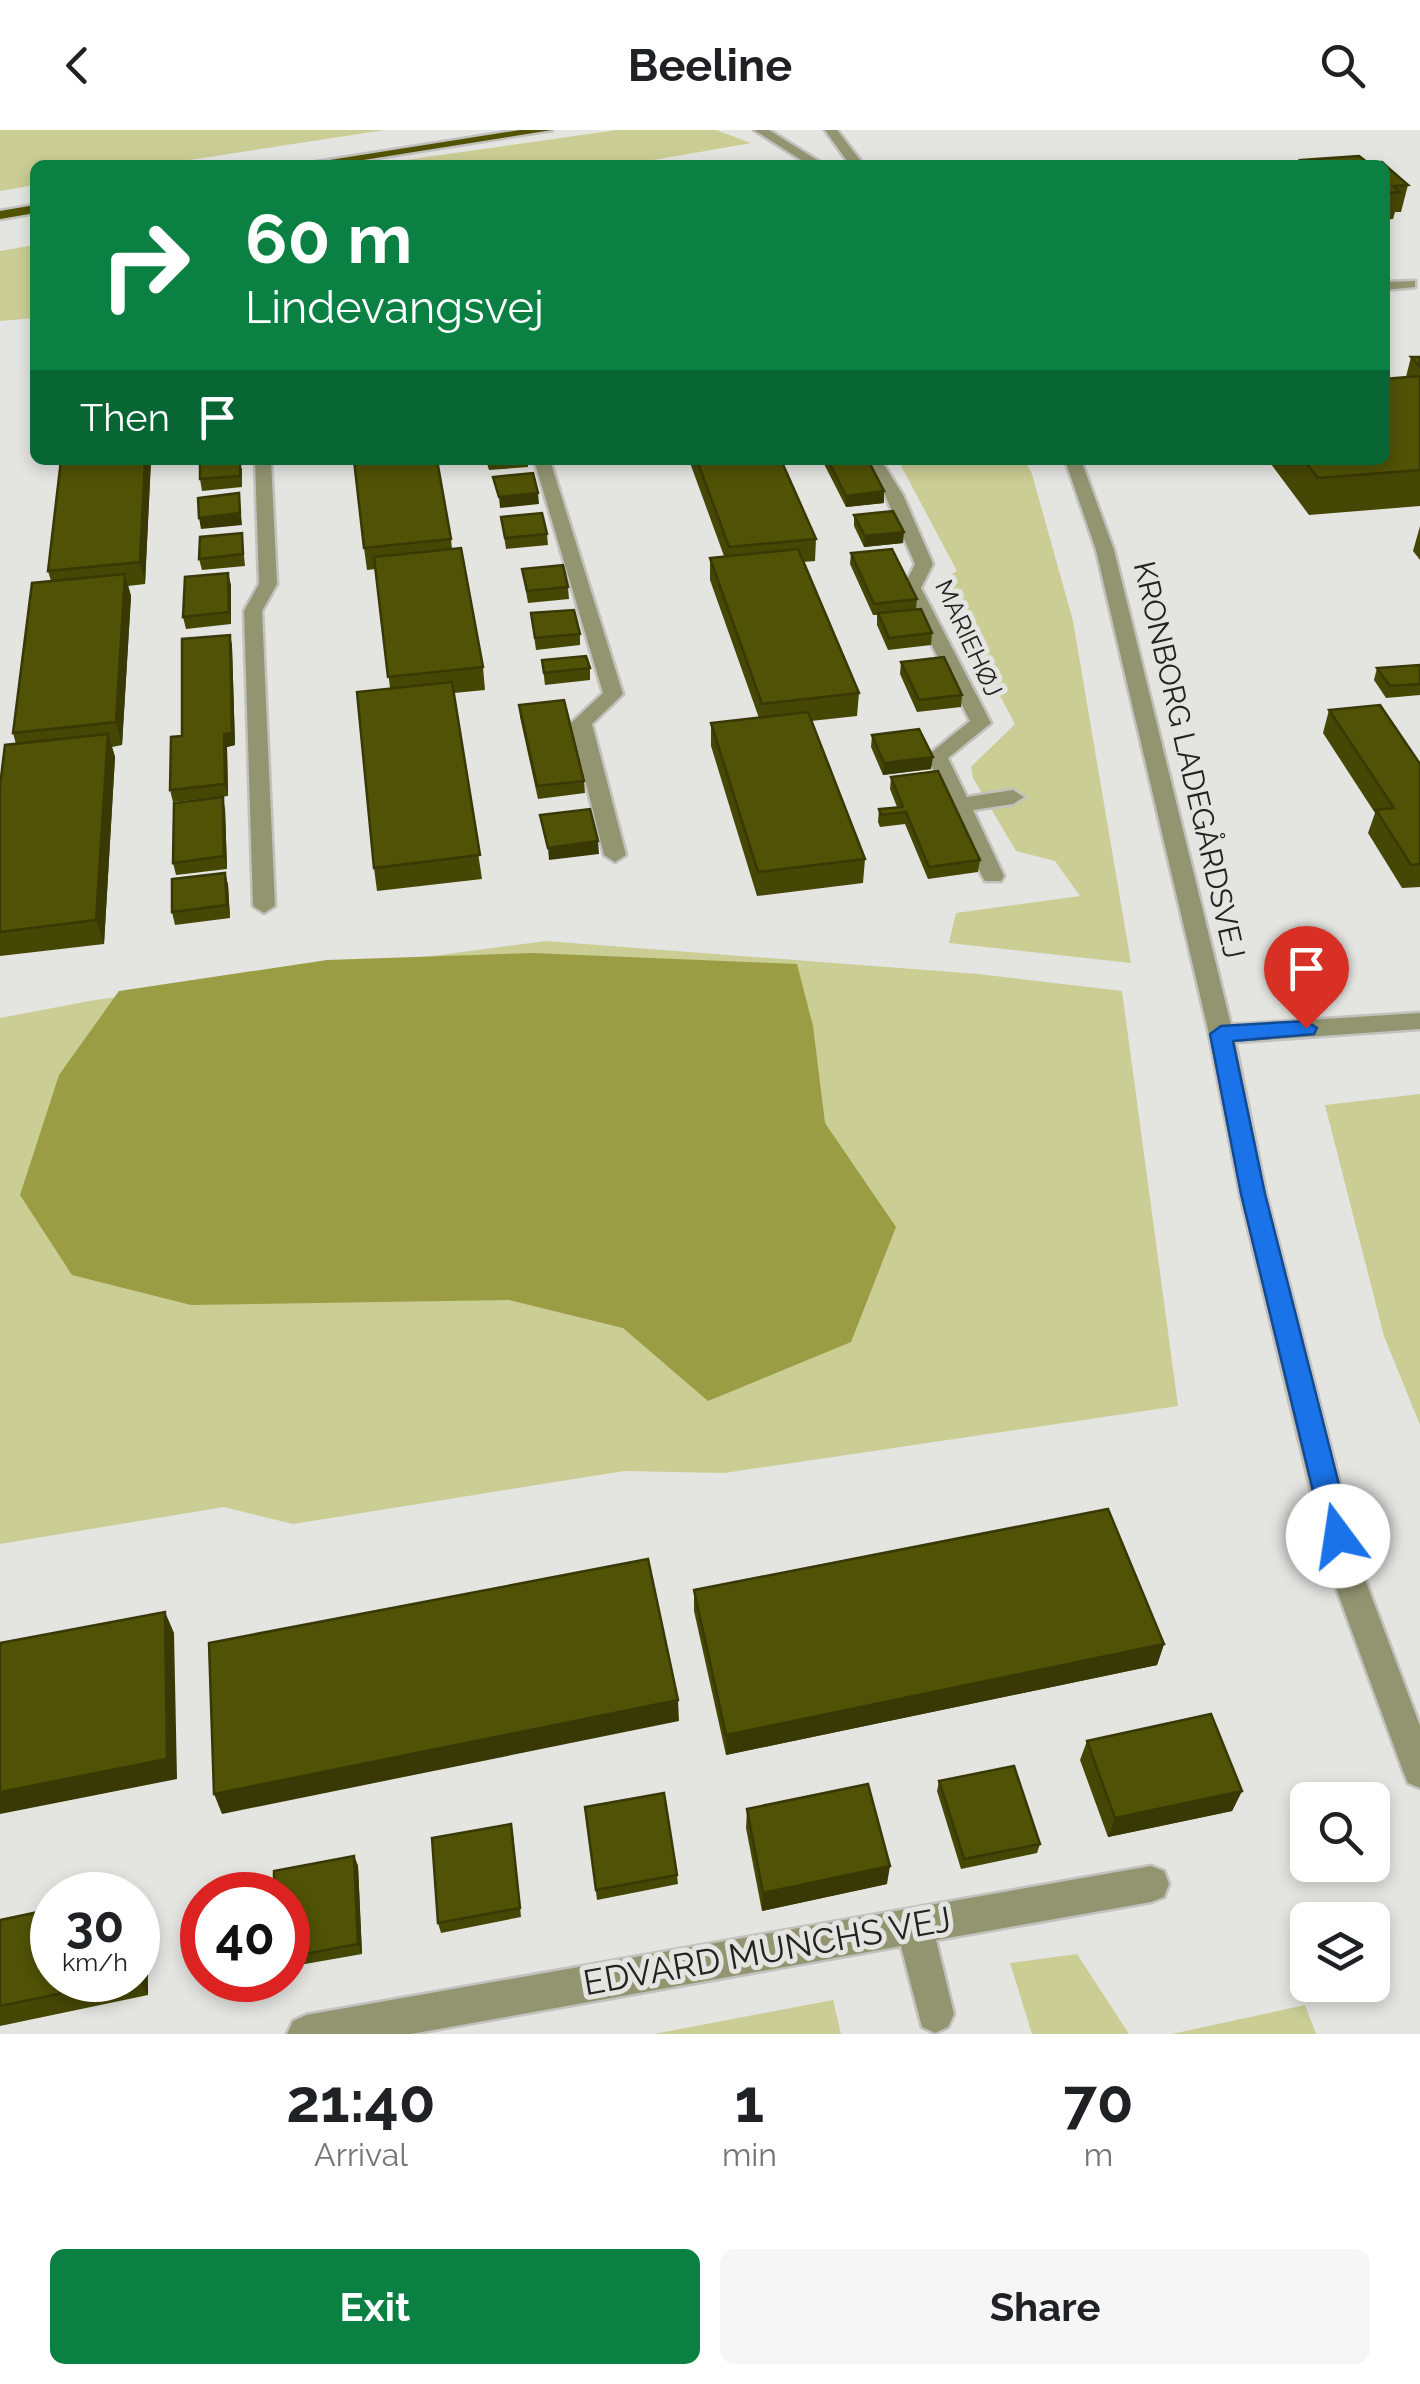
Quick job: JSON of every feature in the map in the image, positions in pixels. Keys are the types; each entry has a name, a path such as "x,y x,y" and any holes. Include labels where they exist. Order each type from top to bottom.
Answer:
{"main road":[{"path":"339,160 546,130"},
{"path":"0,215 30,210"}],"street":[{"path":"760,130 810,160"},
{"path":"831,130 853,160"},
{"path":"1390,286 1410,284"},
{"path":"263,465 268,584 253,610 264,906"},
{"path":"544,465 613,694 581,723 615,855"},
{"name":"MARIEHØJ","path":"876,465 894,494 924,564 912,588 981,723 936,756 993,876"},
{"name":"KRONBORG LADEGÅRDSVEJ","path":"1075,465 1105,550 1221,1034 1253,1194 1348,1574 1420,1771"},
{"path":"960,805 1013,797"},
{"path":"1221,1034 1420,1021"},
{"name":"EDVARD MUNCHS VEJ","path":"306,2034 383,2026 1151,1884"},
{"path":"915,1926 934,2014"}],"green space":[{"path":"0,130 384,130 189,160 30,160 30,186 0,191"},
{"path":"617,130 716,130 751,143 654,160 405,160"},
{"path":"30,246 30,318 0,321 0,251"},
{"path":"901,465 1028,465 1073,621 1131,963 949,943 956,913 1080,896 1055,861 1016,851 973,778 971,767 1015,724 939,582 957,571"},
{"path":"546,941 978,974 1122,991 1178,1406 724,1473 624,1471 293,1524 224,1507 0,1544 0,1018 95,1000"},
{"path":"1420,1094 1420,1425 1384,1336 1325,1105"},
{"path":"1077,1954 1129,2034 1032,2034 1010,1963"},
{"path":"833,2000 841,2034 654,2034"},
{"path":"1305,2005 1316,2034 1172,2034"}],"shaded area":[{"path":"533,953 797,964 813,1026 825,1123 896,1227 851,1342 708,1401 623,1328 509,1300 191,1305 72,1275 20,1195 59,1075 119,991 327,960"}],"building":[{"path":"1359,156 1364,160 1301,160"},
{"path":"1390,169 1408,185 1393,186 1400,192 1390,193"},
{"path":"1420,376 1420,470 1318,478 1308,465 1390,465 1390,379"},
{"path":"60,465 145,465 140,562 48,571"},
{"path":"200,465 240,465 240,476 200,479"},
{"path":"355,465 438,465 451,539 364,548"},
{"path":"699,465 783,465 816,539 729,547"},
{"path":"830,465 871,465 884,491 846,496"},
{"path":"533,473 538,493 499,497 493,477"},
{"path":"239,493 240,513 199,518 198,498"},
{"path":"893,511 904,532 865,536 854,515"},
{"path":"542,513 547,534 505,538 501,517"},
{"path":"242,533 243,554 199,559 200,537"},
{"path":"461,548 483,667 388,677 374,557"},
{"path":"798,549 859,693 762,704 710,558"},
{"path":"892,549 917,599 874,604 851,553"},
{"path":"563,565 568,587 527,591 522,569"},
{"path":"228,573 229,612 183,617 185,577"},
{"path":"125,574 116,722 13,733 32,583"},
{"path":"921,609 932,633 889,638 878,613"},
{"path":"574,610 580,634 535,638 531,613"},
{"path":"230,635 232,733 224,734 225,784 170,790 171,737 182,736 182,639"},
{"path":"586,656 590,668 544,673 542,660"},
{"path":"944,657 962,695 919,700 901,662"},
{"path":"1420,665 1420,684 1390,686 1377,668"},
{"path":"452,682 480,855 374,868 357,692"},
{"path":"564,700 584,781 537,786 519,705"},
{"path":"1380,705 1420,764 1420,864 1411,865 1376,810 1394,808 1329,710"},
{"path":"808,712 865,859 758,872 711,723"},
{"path":"919,729 933,757 884,763 872,735"},
{"path":"108,734 96,920 0,932 0,786 5,745"},
{"path":"938,771 980,860 929,867 906,812 881,815 879,809 903,807 891,777"},
{"path":"223,797 224,856 173,863 174,803"},
{"path":"590,809 598,841 548,848 540,815"},
{"path":"225,873 227,905 172,912 172,879"},
{"path":"1108,1509 1164,1644 726,1735 694,1590"},
{"path":"648,1559 678,1700 214,1794 209,1643"},
{"path":"165,1612 167,1759 0,1792 0,1643"},
{"path":"1211,1714 1242,1791 1115,1818 1087,1741"},
{"path":"1014,1766 1040,1844 964,1859 939,1781"},
{"path":"868,1784 890,1866 763,1893 747,1809"},
{"path":"664,1793 677,1875 596,1890 585,1807"},
{"path":"511,1824 520,1908 438,1923 432,1838"},
{"path":"354,1856 358,1944 310,1953 310,1872 274,1871"},
{"path":"30,1914 30,2000 0,2006 0,1920"}],"route":[{"path":"1306,1028 1221,1034 1253,1194 1338,1536"}]}
